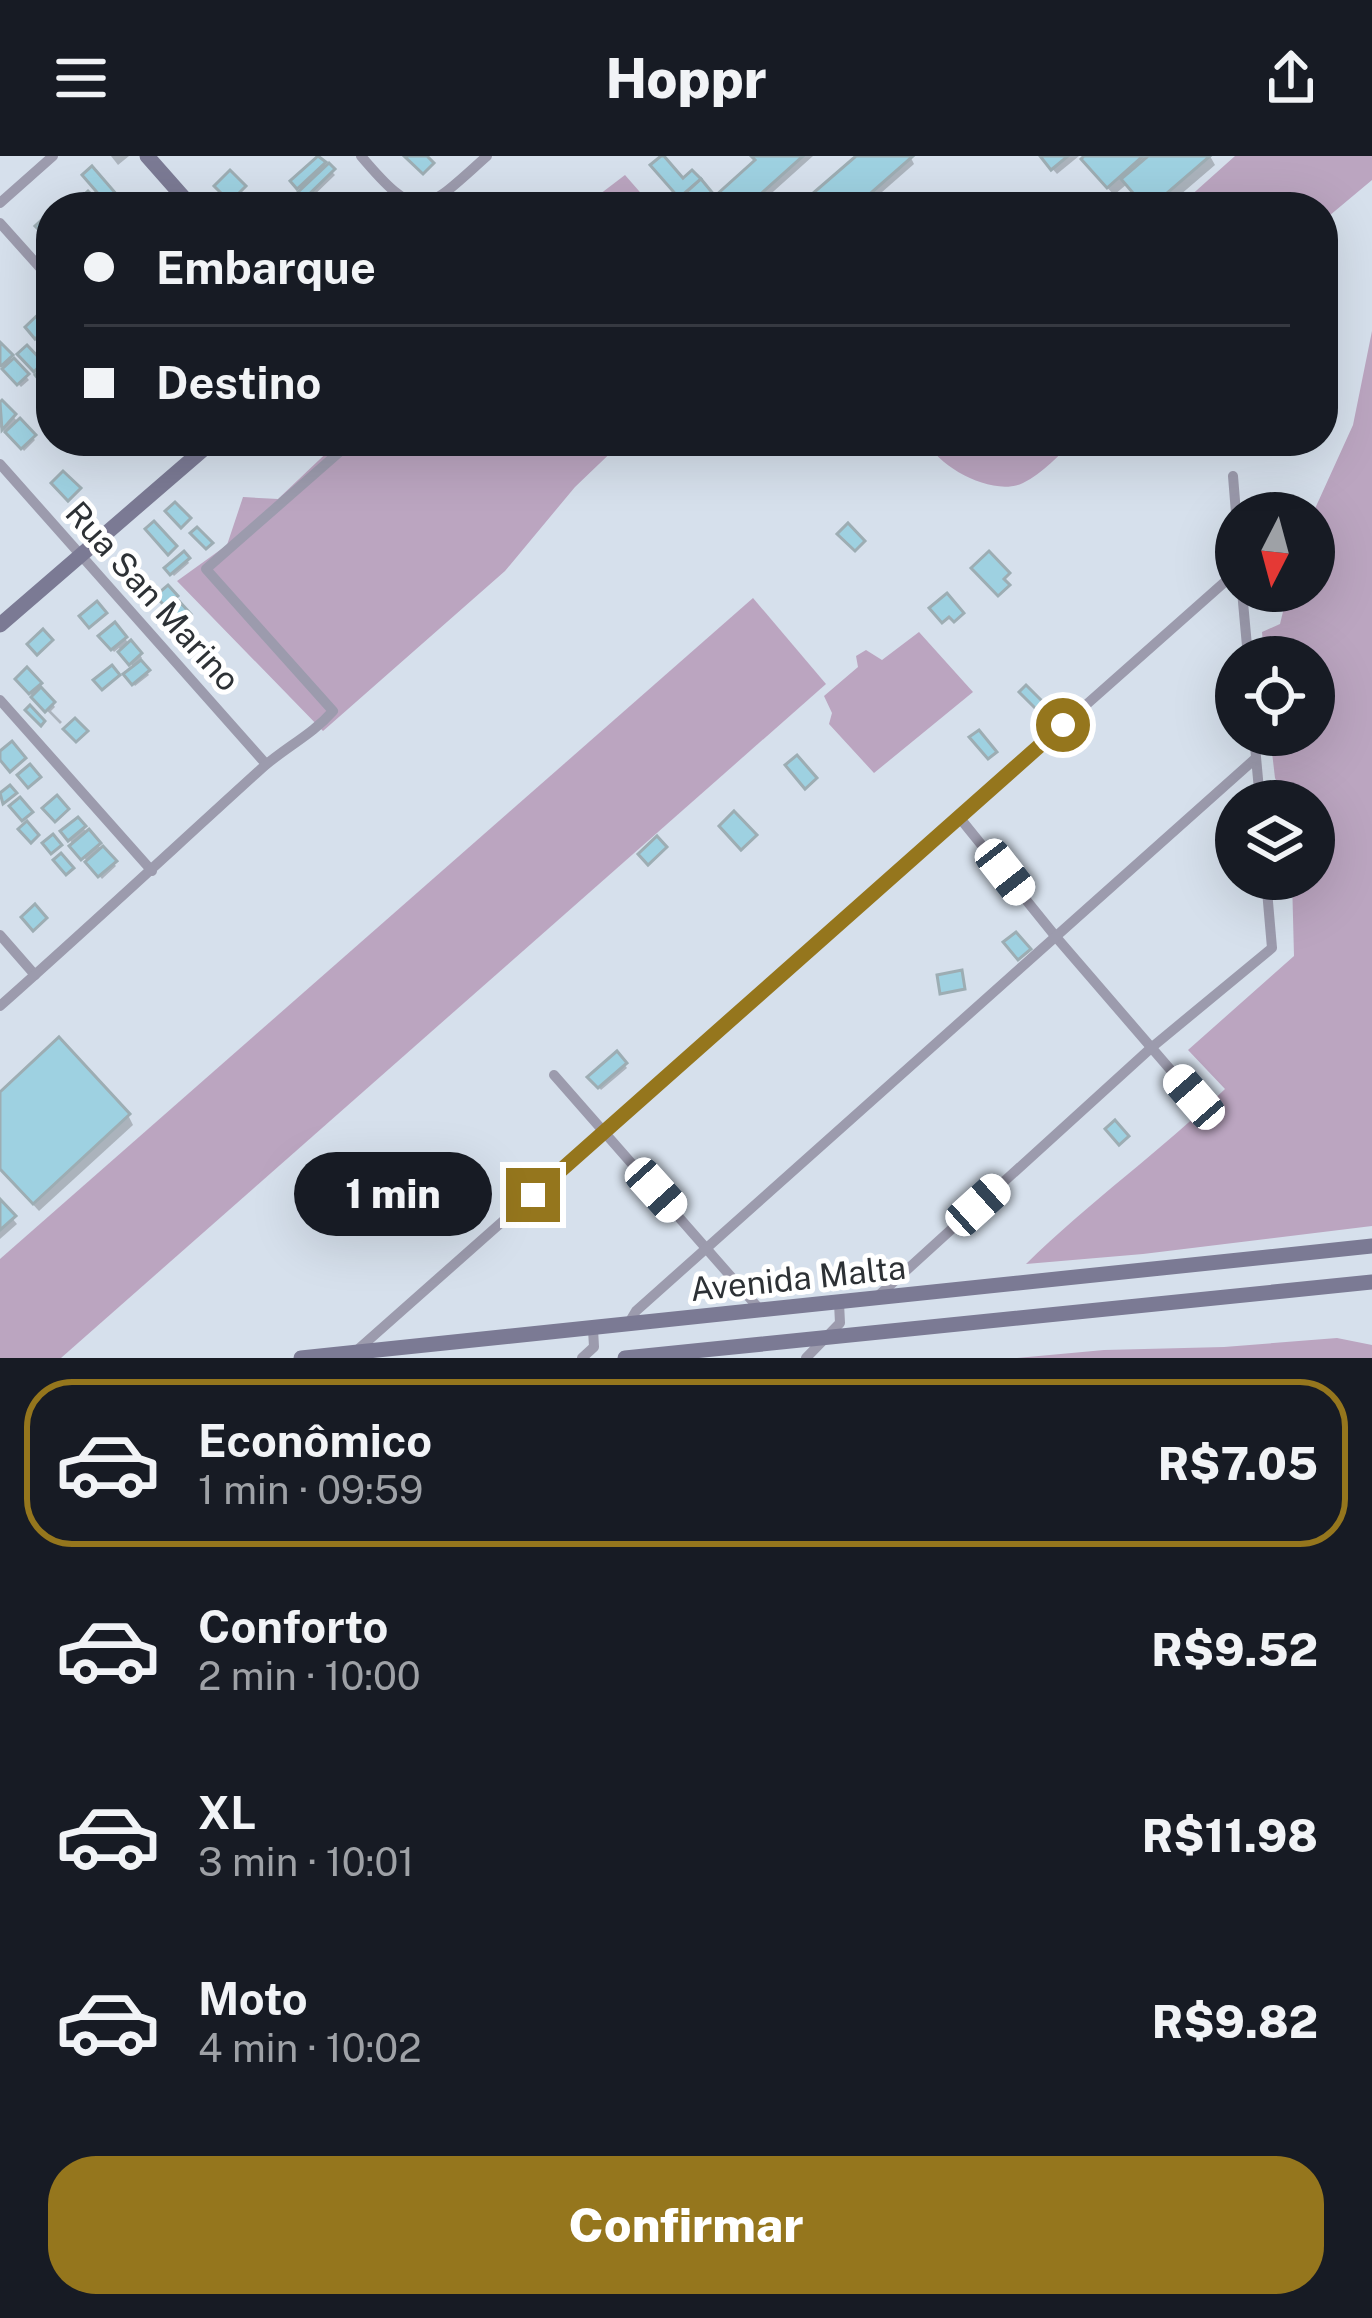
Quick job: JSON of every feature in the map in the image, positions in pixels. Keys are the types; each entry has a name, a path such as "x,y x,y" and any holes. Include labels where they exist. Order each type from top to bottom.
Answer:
{"street":[{"path":"0,203 53,156"},
{"path":"147,156 179,192"},
{"path":"361,156 395,192"},
{"path":"445,192 487,156"},
{"path":"0,223 36,263"},
{"path":"0,625 190,456"},
{"path":"0,1006 266,764 317,729 333,711 206,569 335,456"},
{"name":"Rua San Marino","path":"0,464 266,764"},
{"path":"1233,476 1234,492"},
{"path":"352,1355 1215,591"},
{"path":"0,700 152,871"},
{"path":"1256,758 1258,780"},
{"path":"627,1326 635,1311 1256,758"},
{"path":"959,817 1194,1097"},
{"path":"874,1300 1151,1048 1272,948 1268,900"},
{"path":"0,935 35,975"},
{"path":"554,1075 762,1312"},
{"name":"Avenida Malta","path":"301,1358 1372,1246"},
{"name":"Avenida Malta","path":"625,1358 1372,1282"},
{"path":"806,1358 841,1323 839,1303"},
{"path":"582,1358 594,1347 593,1329"}],"shaded area":[{"path":"1235,156 1372,156 1372,180 1338,208 1338,192 1195,192"},
{"path":"625,175 640,192 603,192"},
{"path":"1372,331 1372,1226 1026,1264 1225,1089 1188,1050 1294,956 1293,900 1335,900 1335,780 1276,780 1272,756 1335,756 1335,636 1262,636 1262,632 1280,624 1283,612 1335,612 1335,492 1323,492 1353,425"},
{"path":"323,456 607,456 505,571 323,731 177,581 227,545 243,497 278,499"},
{"path":"938,456 1057,456 1037,474 1011,486 983,483"},
{"path":"753,598 826,684 61,1358 0,1358 0,1259"},
{"path":"919,632 973,692 874,773 829,724 832,713 824,696 858,667 856,656 866,650 882,660"},
{"path":"1337,1338 1372,1345 1372,1358 1017,1358 1104,1350"}],"building":[{"path":"318,156 326,162 297,189 290,181"},
{"path":"404,156 427,156 434,163 423,174"},
{"path":"664,156 683,178 692,170 701,179 686,192 674,192 650,165"},
{"path":"751,156 803,156 763,192 719,192 755,160"},
{"path":"856,156 913,156 872,192 814,192"},
{"path":"1040,156 1068,156 1051,170"},
{"path":"1143,156 1107,188 1081,159"},
{"path":"1148,156 1210,156 1168,192 1132,192 1121,179"},
{"path":"329,163 335,169 311,192 298,192"},
{"path":"92,166 115,192 97,192 82,175"},
{"path":"230,170 246,186 240,192 220,192 214,186"},
{"path":"701,179 712,192 687,192"},
{"path":"36,316 35,339 25,327"},
{"path":"0,342 13,355 1,366 0,366"},
{"path":"27,345 36,355 34,372 17,354"},
{"path":"14,358 29,374 17,385 2,369"},
{"path":"0,402 16,414 2,430"},
{"path":"20,418 36,435 21,449 5,432"},
{"path":"63,471 81,488 68,501 51,483"},
{"path":"175,502 191,518 181,528 165,511"},
{"path":"154,521 177,546 168,555 145,529"},
{"path":"848,523 865,541 855,551 837,534"},
{"path":"197,527 213,543 206,549 190,533"},
{"path":"184,551 190,558 170,575 164,568"},
{"path":"989,551 1010,573 1004,579 1010,585 998,596 971,568"},
{"path":"168,585 178,596 166,607 155,596"},
{"path":"947,593 964,613 954,622 949,617 942,623 929,608"},
{"path":"97,601 107,613 89,628 79,616"},
{"path":"179,601 191,614 178,625 166,612"},
{"path":"115,622 127,637 111,650 98,636"},
{"path":"43,629 53,640 37,655 27,644"},
{"path":"131,640 142,653 129,665 118,652"},
{"path":"141,660 150,670 132,685 123,674"},
{"path":"112,665 120,675 102,690 93,680"},
{"path":"27,667 42,683 29,694 15,679"},
{"path":"1026,685 1047,706 1040,713 1019,692"},
{"path":"41,687 55,702 45,712 31,697"},
{"path":"30,705 45,721 41,726 25,710"},
{"path":"75,718 88,731 76,742 63,729"},
{"path":"979,730 997,752 988,759 969,737"},
{"path":"12,741 26,758 10,772 0,760 0,751"},
{"path":"797,755 817,778 805,789 785,765"},
{"path":"30,764 41,777 28,788 17,775"},
{"path":"10,785 17,793 3,804 0,793"},
{"path":"57,795 69,809 55,822 42,808"},
{"path":"20,797 33,812 22,821 9,806"},
{"path":"734,811 757,835 741,850 719,826"},
{"path":"78,817 86,826 68,841 60,831"},
{"path":"27,821 39,835 31,843 18,829"},
{"path":"89,829 101,843 81,860 69,846"},
{"path":"53,834 62,845 51,854 42,843"},
{"path":"657,836 667,847 648,865 638,854"},
{"path":"103,846 117,861 98,877 85,862"},
{"path":"61,853 74,868 66,875 53,860"},
{"path":"35,904 47,918 33,931 21,917"},
{"path":"1016,932 1031,949 1018,960 1003,942"},
{"path":"962,970 965,989 940,994 937,975"},
{"path":"59,1037 130,1114 33,1204 0,1169 0,1092"},
{"path":"617,1051 627,1063 598,1088 587,1077"},
{"path":"1115,1120 1129,1136 1119,1145 1105,1129"},
{"path":"0,1199 16,1216 0,1230"}],"route":[{"path":"533,1195 1063,725"}]}
